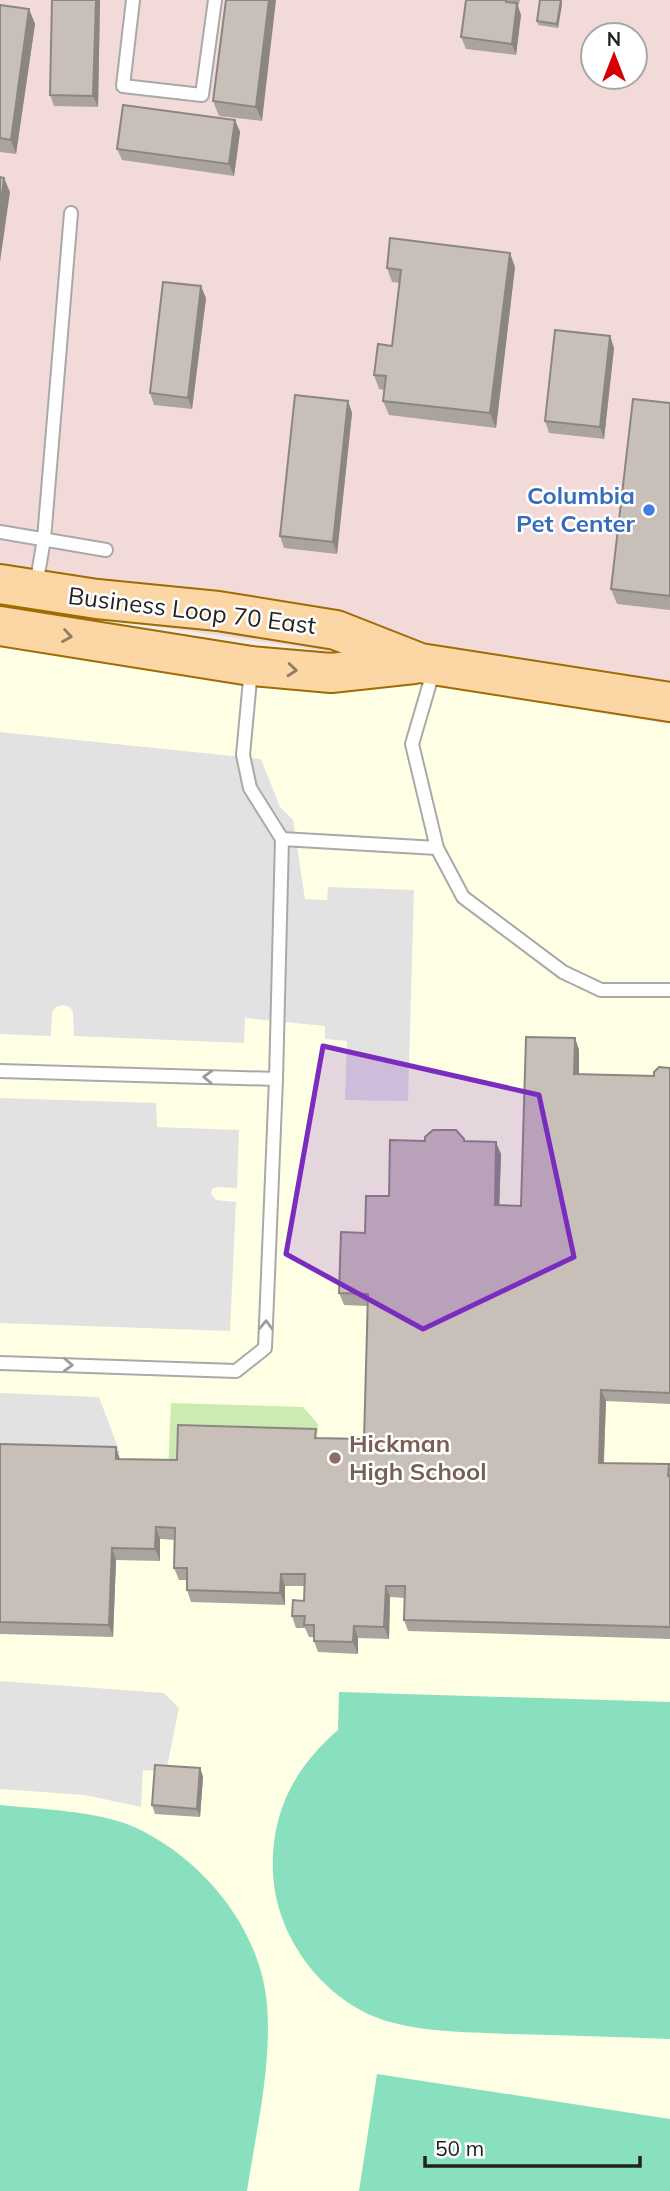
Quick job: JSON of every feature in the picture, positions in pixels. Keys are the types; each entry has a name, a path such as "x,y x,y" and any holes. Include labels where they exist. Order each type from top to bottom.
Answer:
{"main road":[{"name":"Business Loop 70 East","path":"18,587 97,599 218,611 336,630 428,664 670,702"},
{"name":"Business Loop 70 East","path":"0,626 251,666 331,673 428,664"}],"lane":[{"path":"133,0 123,86 202,95 215,0"},
{"path":"18,587 44,539 71,213"},
{"path":"0,532 106,550"},
{"path":"428,664 412,744 437,848 463,897 563,972 601,990 670,990"},
{"path":"0,1363 236,1371 265,1348 282,839 250,788 243,755 251,666"},
{"path":"282,839 437,848"},
{"path":"0,1071 276,1079"}],"highlighted area":[{"path":"323,1046 539,1095 574,1257 423,1329 286,1254"}],"shaded area":[{"path":"0,0 670,0 670,701 0,604"},
{"name":"Hickman High School","path":"0,611 670,725 670,2191 0,2191"},
{"path":"0,732 261,759 280,807 293,820 305,899 327,900 328,887 414,890 408,1101 345,1100 347,1041 325,1039 325,1026 245,1018 244,1043 74,1036 73,1013 70,1007 63,1005 52,1012 51,1036 0,1034"},
{"path":"0,1098 156,1103 157,1127 239,1130 237,1188 217,1187 212,1189 211,1194 216,1200 236,1202 230,1331 0,1323"},
{"path":"0,1393 99,1397 120,1453 0,1449"},
{"path":"0,1681 164,1693 179,1708 166,1772 143,1770 141,1807 85,1795 0,1789"}],"green space":[{"path":"171,1403 303,1407 318,1424 317,1441 182,1472 168,1471"},
{"path":"339,1692 670,1702 670,2039 420,2028 390,2022 367,2013 326,1984 294,1944 284,1922 276,1898 273,1851 281,1812 297,1776 338,1730"},
{"path":"0,1805 85,1814 132,1826 158,1839 182,1856 224,1899 240,1923 253,1949 262,1977 268,2028 262,2098 247,2191 0,2191"},
{"path":"377,2074 670,2119 670,2191 359,2191"}],"building":[{"path":"52,0 96,0 93,96 50,95"},
{"path":"226,0 269,0 256,107 213,101"},
{"path":"466,0 506,0 517,3 512,44 461,37"},
{"path":"540,0 561,0 557,24 537,21"},
{"path":"0,5 29,9 11,140 0,138"},
{"path":"123,105 235,120 229,164 117,149"},
{"path":"0,177 4,178 0,210"},
{"path":"390,238 510,253 490,413 383,401 386,376 374,375 378,344 392,346 401,270 387,268"},
{"path":"163,282 201,286 188,398 150,393"},
{"path":"555,330 610,336 600,427 545,421"},
{"path":"295,395 348,401 333,542 280,536"},
{"name":"Columbia Pet Center","path":"633,399 670,403 670,596 611,589"},
{"name":"Hickman High School","path":"526,1037 575,1038 574,1074 654,1076 659,1067 670,1068 670,1393 601,1390 599,1463 669,1464 670,1627 404,1620 405,1586 386,1586 384,1627 354,1626 353,1642 314,1641 314,1625 304,1625 305,1616 292,1616 293,1600 304,1601 305,1574 281,1574 280,1593 187,1590 187,1568 174,1568 175,1528 158,1527 155,1549 112,1548 109,1625 0,1622 0,1444 116,1447 116,1459 177,1460 178,1425 316,1429 315,1438 364,1439 368,1294 339,1293 341,1232 365,1233 366,1196 389,1196 390,1140 425,1141 425,1137 433,1130 456,1130 464,1141 496,1142 495,1205 521,1206"},
{"path":"155,1765 200,1768 197,1809 152,1805"}],"place":[{"name":"Columbia Pet Center","path":"649,510"},
{"name":"Hickman High School","path":"335,1458"}]}
